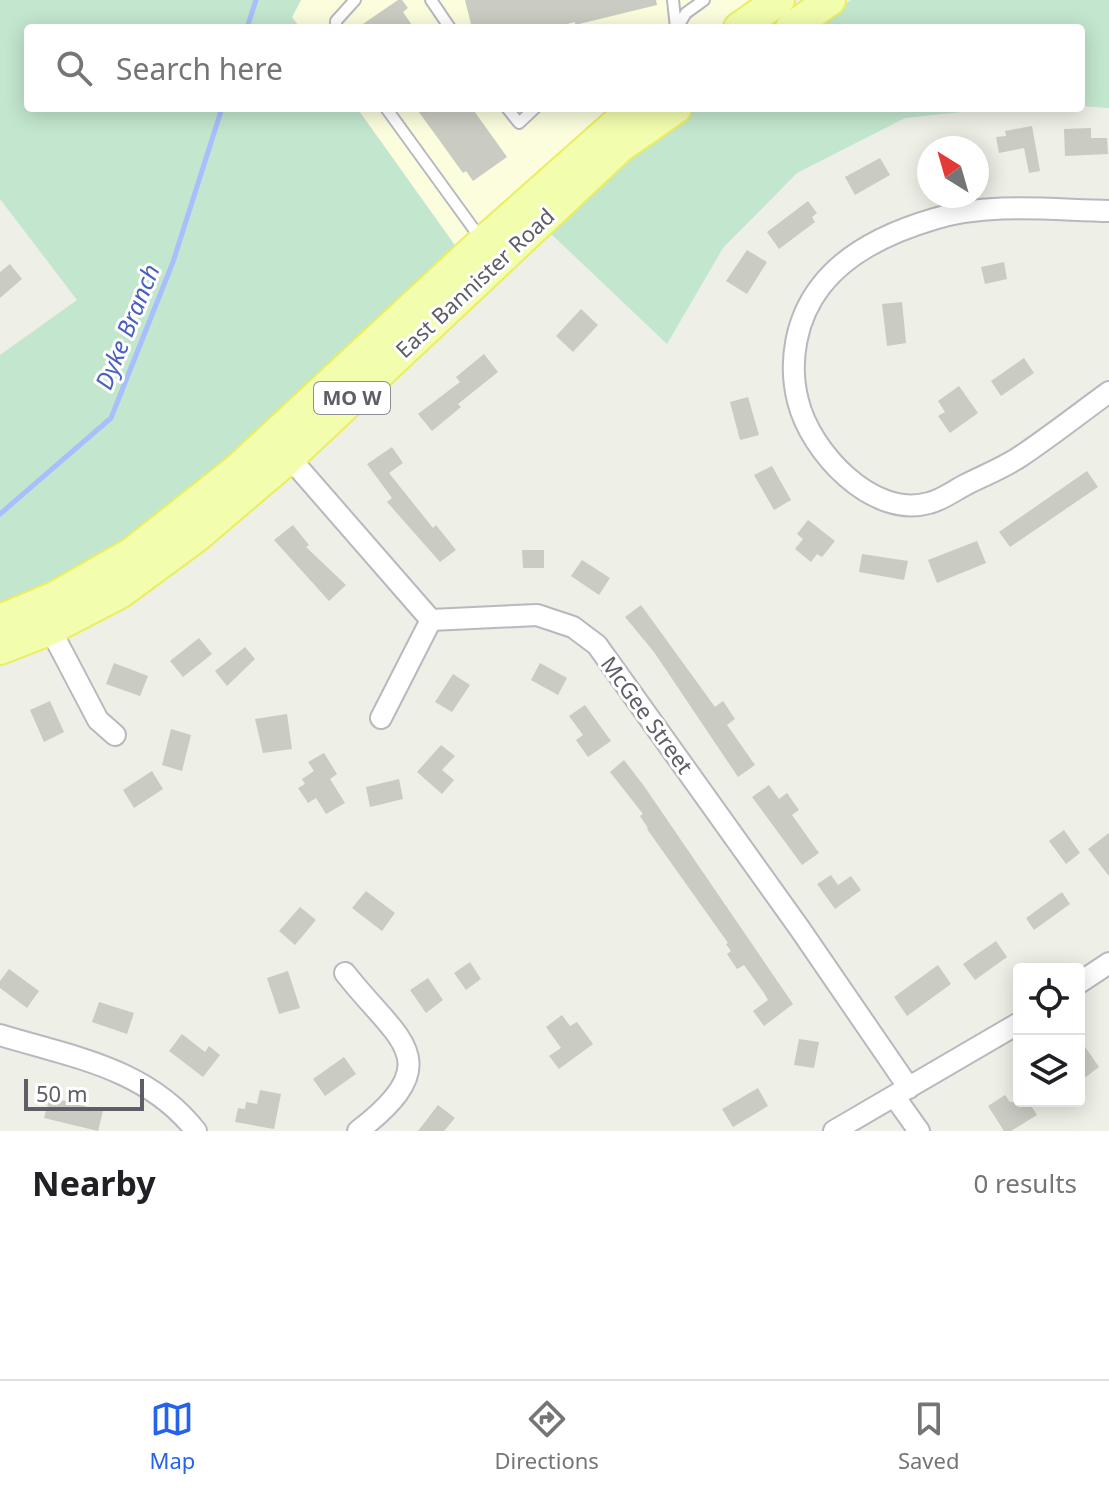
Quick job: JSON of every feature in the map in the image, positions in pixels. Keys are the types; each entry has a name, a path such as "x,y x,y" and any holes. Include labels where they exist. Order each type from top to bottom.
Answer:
{"main road":[{"path":"745,24 779,0"},
{"path":"797,24 830,0"},
{"name":"East Bannister Road","path":"0,620 44,617 120,593 196,537 280,447 483,242 629,112"},
{"name":"East Bannister Road","path":"280,447 620,147 670,112"},
{"name":"East Bannister Road","path":"0,649 44,617"}],"street":[{"path":"1109,211 1003,209 937,217 901,230 867,247 840,266 820,287 806,311 797,337 793,365 804,420 818,444 854,485 887,502 911,505 930,503 1019,458 1109,392"},
{"path":"280,447 431,620 381,718"},
{"name":"McGee Street","path":"431,620 537,615 573,627 597,645 800,929 902,1092 919,1131"},
{"path":"44,617 98,720 115,735"},
{"path":"1085,979 1109,963"},
{"path":"345,973 371,1004 384,1014 409,1056 407,1081 391,1101 358,1131"},
{"path":"834,1131 1013,1027"},
{"path":"0,1035 125,1074 167,1100 196,1131"}],"lane":[{"path":"336,24 355,0"},
{"path":"431,0 447,24"},
{"path":"673,0 676,24"},
{"path":"679,24 686,13 704,0"},
{"path":"389,112 483,242"},
{"path":"510,112 519,123 531,112"}],"shaded area":[{"path":"0,0 301,0 292,17 297,24 24,24 24,112 360,112 459,251 223,470 112,553 0,609 0,355 77,300 0,199"},
{"path":"301,0 764,0 731,24 297,24 292,17"},
{"path":"851,0 1109,0 1109,108 1085,106 1085,24 816,24"},
{"path":"360,112 617,112 459,251"},
{"path":"691,112 961,112 905,118 797,173 723,248 667,344 547,230 632,155"}],"building":[{"path":"402,0 408,8 403,12 411,24 363,24"},
{"path":"465,0 656,0 657,5 579,24 471,24"},
{"path":"419,112 475,112 507,157 473,181 466,171 463,173"},
{"path":"1032,126 1040,171 1029,173 1024,148 999,153 996,137 1006,136 1005,131"},
{"path":"1091,128 1091,138 1107,138 1108,154 1065,156 1064,129"},
{"path":"880,158 890,175 855,195 845,177"},
{"path":"808,201 817,213 812,217 815,222 779,249 767,232"},
{"path":"747,250 767,262 747,294 726,281"},
{"path":"1004,262 1007,279 985,284 981,267"},
{"path":"10,264 22,279 0,298 0,272"},
{"path":"902,302 906,343 887,346 882,304"},
{"path":"581,309 598,325 573,352 556,336"},
{"path":"484,354 498,372 458,404 461,407 432,431 418,414 460,382 456,377"},
{"path":"1024,358 1034,373 1001,396 991,381"},
{"path":"959,386 978,413 950,433 938,416 945,412 938,401"},
{"path":"748,397 759,435 740,440 730,402"},
{"path":"392,447 403,463 389,473 433,528 436,525 456,550 440,562 387,502 392,498 367,464"},
{"path":"772,466 791,500 774,510 754,475"},
{"path":"1087,471 1098,487 1010,547 999,532"},
{"path":"808,520 835,541 822,557 817,554 811,562 795,549 803,539 797,534"},
{"path":"293,525 309,545 306,547 346,585 329,601 274,540"},
{"path":"977,541 986,563 937,583 928,560"},
{"path":"522,550 544,550 544,568 523,568"},
{"path":"862,554 908,561 904,580 859,572"},
{"path":"582,560 610,578 599,595 571,576"},
{"path":"641,605 715,707 723,701 735,719 727,725 755,765 738,777 654,652 625,617"},
{"path":"199,638 212,654 183,677 170,661"},
{"path":"245,647 255,659 227,686 215,671"},
{"path":"114,663 148,676 140,696 106,684"},
{"path":"540,663 567,678 558,695 531,680"},
{"path":"453,674 470,685 452,712 435,702"},
{"path":"50,701 64,732 44,742 30,710"},
{"path":"585,705 611,741 588,757 576,740 583,735 569,716"},
{"path":"287,714 292,749 263,753 255,719"},
{"path":"171,729 191,735 182,771 162,765"},
{"path":"441,745 455,756 442,770 454,780 442,794 417,772"},
{"path":"324,753 337,774 330,779 345,803 326,814 316,798 308,803 298,788 305,784 302,779 314,771 308,762"},
{"path":"624,760 793,1004 764,1026 753,1011 768,1000 764,993 744,965 737,969 727,954 731,951 728,943 647,829 640,816 643,814 610,772"},
{"path":"152,771 163,789 134,808 123,790"},
{"path":"399,779 403,799 370,807 366,787"},
{"path":"769,785 779,799 787,793 799,810 792,815 819,853 802,865 752,797"},
{"path":"1064,830 1080,853 1066,864 1049,841"},
{"path":"1109,833 1109,876 1088,849"},
{"path":"831,875 838,885 851,876 861,890 835,909 817,884"},
{"path":"366,891 395,913 382,931 352,908"},
{"path":"1062,892 1070,904 1034,930 1026,918"},
{"path":"300,907 316,920 295,945 279,931"},
{"path":"996,941 1007,957 975,980 963,964"},
{"path":"470,962 481,979 466,990 454,973"},
{"path":"938,965 951,984 907,1016 894,997"},
{"path":"9,969 39,991 27,1008 0,988 0,981"},
{"path":"288,971 300,1008 279,1014 267,978"},
{"path":"428,978 443,1000 426,1013 410,990"},
{"path":"99,1002 134,1013 127,1034 92,1022"},
{"path":"562,1015 570,1026 577,1022 593,1044 559,1069 549,1056 561,1048 546,1027"},
{"path":"182,1034 205,1052 209,1046 220,1055 203,1077 169,1051"},
{"path":"799,1039 819,1042 814,1068 794,1065"},
{"path":"1085,1047 1099,1067 1085,1078"},
{"path":"344,1057 356,1074 325,1096 313,1079"},
{"path":"758,1088 768,1106 733,1127 722,1109"},
{"path":"260,1090 281,1094 274,1129 235,1122 238,1108 245,1109 246,1102 257,1104"},
{"path":"1005,1095 1013,1102 1013,1107 1032,1107 1037,1115 1011,1131 1004,1131 988,1106"},
{"path":"50,1097 103,1111 98,1131 44,1118"},
{"path":"438,1105 455,1118 444,1131 418,1131"}],"waterway":[{"name":"Dyke Branch","path":"248,24 256,0"},
{"name":"Dyke Branch","path":"0,514 111,418 173,262 221,112"}]}
